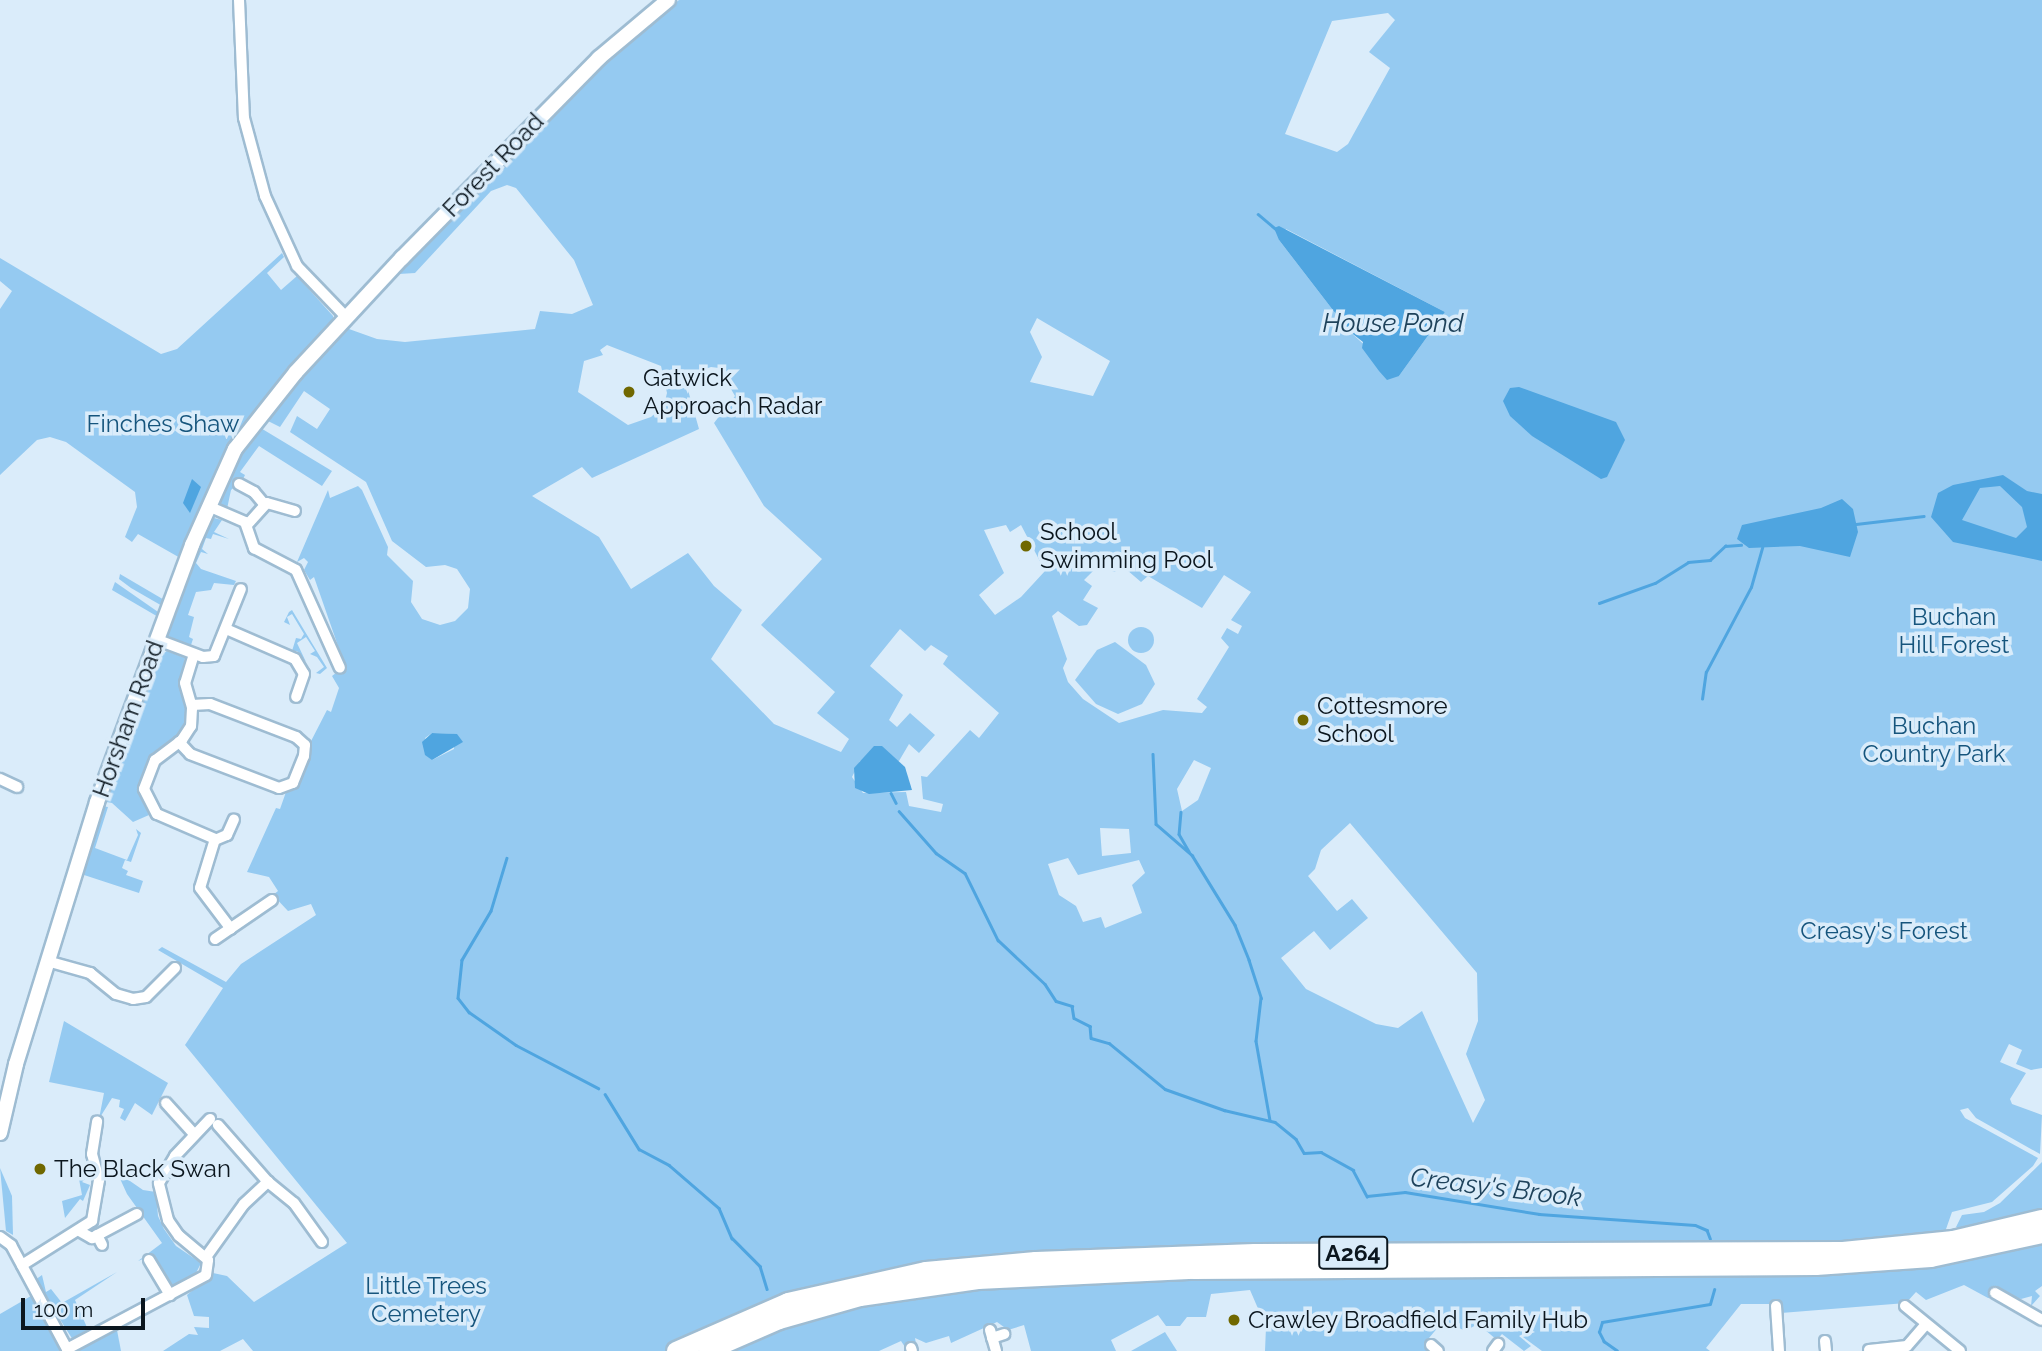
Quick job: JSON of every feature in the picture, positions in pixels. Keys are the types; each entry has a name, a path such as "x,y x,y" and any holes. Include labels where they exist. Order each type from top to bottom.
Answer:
{"highway":[{"name":"A264","path":"676,1351 788,1302 926,1271 1036,1261 1255,1253 1843,1251 1961,1238 2042,1219"},
{"name":"A264","path":"708,1351 779,1320 850,1299 978,1280 1194,1270 1816,1266 1931,1258 2042,1234"}],"street":[{"path":"239,0 244,118 268,205 297,266 346,317"},
{"name":"Forest Road","path":"327,339 565,91 667,0"},
{"name":"Horsham Road","path":"0,1133 47,961 97,802 208,506 246,432 327,339"},
{"path":"239,484 264,504 295,511"},
{"path":"248,524 264,504"},
{"path":"208,506 248,524"},
{"path":"248,524 254,548 292,566 305,582 340,668"},
{"path":"158,640 206,658 216,654 241,589"},
{"path":"226,629 293,656 304,674 296,697"},
{"path":"194,654 185,680 191,705 191,726 179,742 152,763 145,782 146,795 159,816 215,840 227,835 234,820"},
{"path":"179,742 188,753 279,788 292,783 304,756 305,745 296,737 209,704 191,705"},
{"path":"0,779 17,787"},
{"path":"215,840 200,888 231,929"},
{"path":"215,939 272,900"},
{"path":"47,961 90,973 116,994 133,999 146,997 175,968"},
{"path":"166,1103 194,1134"},
{"path":"0,1237 10,1243 67,1350 170,1295 206,1275 209,1265 206,1257 173,1228 159,1192 163,1171 194,1134 214,1122 268,1182 294,1203 322,1242"},
{"path":"22,1265 81,1232 92,1221 100,1180 94,1141 97,1123"},
{"path":"94,1141 107,1143"},
{"path":"206,1257 244,1204 268,1182"},
{"path":"81,1232 88,1238 100,1240 137,1214"},
{"path":"149,1260 170,1295"},
{"path":"1995,1293 2026,1302 2042,1320"},
{"path":"1776,1306 1779,1351"},
{"path":"1905,1306 1960,1351"},
{"path":"1869,1350 1907,1348 1926,1324"},
{"path":"996,1351 991,1334 1004,1334"}],"green space":[{"path":"679,0 2042,0 2042,1068 2031,1070 2016,1064 2022,1050 2009,1044 2000,1062 2026,1073 2010,1099 2012,1104 2042,1115 2040,1154 1976,1118 1968,1108 1960,1110 1965,1118 2038,1158 2033,1166 1992,1202 1952,1212 1945,1232 1894,1242 1036,1256 688,1338 666,1351 253,1351 243,1339 220,1351 163,1351 189,1334 198,1335 194,1327 209,1328 209,1317 194,1316 187,1295 213,1273 227,1276 254,1302 347,1243 185,1045 223,988 158,950 162,947 226,982 241,964 316,915 311,904 288,911 273,895 278,891 269,877 247,872 276,808 280,809 286,792 301,780 311,755 309,745 327,710 331,712 339,688 332,676 345,666 314,577 310,580 304,570 308,562 304,558 297,562 328,490 330,498 358,486 362,490 388,547 387,555 413,581 411,602 422,619 440,625 455,621 468,608 470,589 457,569 445,565 426,567 392,541 366,482 290,432 297,416 317,429 330,409 304,391 280,427 268,421 263,404 182,559 138,534 132,542 125,537 137,507 135,492 66,442 50,437 37,440 0,475 0,309 12,291 0,281 0,258 161,354 177,349 282,253 284,257 267,273 281,290 297,276 333,316 335,324 377,339 405,342 535,329 540,311 572,314 593,305 574,260 516,188 507,185 491,191 415,273 399,274 599,66","holes":["1388,13 1395,20 1369,52 1390,68 1348,144 1337,152 1285,134 1332,21","1286,229 1445,312 1399,376 1349,331 1279,240","1037,318 1110,361 1093,396 1030,382 1042,357 1030,332","607,345 661,366 667,393 664,405 651,417 628,425 578,392 584,361 603,355 600,350","711,367 719,368 735,396 714,423 764,506 822,559 761,625 835,692 817,713 849,739 841,752 774,724 711,659 742,610 714,586 688,553 631,589 599,537 532,496 582,467 592,478 699,429 684,376","1006,525 1010,532 1021,525 1045,571 1021,597 995,615 979,595 1004,573 984,530","1120,564 1141,582 1148,576 1202,608 1224,575 1251,592 1231,620 1242,626 1238,634 1227,628 1221,638 1229,647 1197,699 1207,707 1202,713 1163,710 1119,723 1083,699 1068,682 1063,668 1067,659 1052,616 1058,611 1079,626 1087,625 1098,608 1083,600 1092,586 1084,580 1098,566 1115,572","900,629 925,651 931,645 948,656 943,664 999,713 979,738 970,730 927,777 921,776 923,799 943,804 941,812 909,806 906,792 863,793 852,777 860,761 899,761 909,744 919,753 935,735 910,713 897,727 889,720 903,695 870,666","432,733 454,734 454,749 432,760 425,738","1194,760 1211,768 1198,800 1182,811 1177,789","1350,823 1477,973 1478,1021 1466,1054 1485,1100 1473,1123 1422,1011 1398,1028 1376,1024 1306,989 1281,958 1314,931 1330,950 1368,918 1352,899 1337,911 1308,876 1315,869 1321,850","1100,828 1129,829 1131,853 1102,856","1068,858 1078,875 1139,860 1145,873 1132,885 1142,913 1105,928 1101,917 1083,922 1076,906 1059,895 1048,864"]},
{"path":"259,427 332,471 322,486 259,446 240,472 245,475 231,490 227,509 217,502 231,463"},
{"path":"210,517 222,520 214,532 229,539 213,534 211,539 206,538 202,549 208,554 201,552 196,563 201,569 236,581 234,585 214,583 211,590 196,592 188,615 194,617 189,637 193,639 191,645 178,643 166,634"},
{"path":"120,574 166,601 164,607 119,579"},
{"path":"115,582 161,614 160,618 112,590"},
{"path":"292,610 327,668 320,674 316,673 324,667 317,657 310,654 315,651 306,637 297,643 306,662 297,651 292,651 296,638 301,639 304,634 292,614 287,617 290,625 284,622 289,612"},
{"path":"1141,627 1150,631 1154,640 1150,649 1141,653 1132,649 1128,640 1132,631"},
{"path":"1115,642 1146,665 1155,684 1142,704 1118,714 1096,704 1075,680 1097,650"},
{"path":"167,651 185,658 179,687 189,707 187,726 149,764 141,784 149,815 133,822 112,803 101,801 159,656"},
{"path":"101,806 108,807 95,848 127,860 138,835 136,829 141,833 131,862 125,860 122,868 128,871 126,875 143,881 139,893 81,874"},
{"path":"64,1021 168,1083 152,1115 135,1103 125,1121 120,1118 124,1109 119,1107 120,1100 112,1098 99,1119 104,1093 49,1082"},
{"path":"2042,1162 2042,1213 1963,1231 1956,1227 1962,1215 1984,1212 2000,1203"},
{"path":"0,1168 12,1196 13,1235 6,1231"},
{"path":"117,1172 143,1190 156,1192 158,1216 164,1229 176,1246 201,1263 194,1277 172,1290 153,1255 138,1261 162,1243 127,1194"},
{"path":"87,1177 82,1182 90,1185 83,1201 80,1199 65,1218 62,1201 82,1195 79,1179"},
{"path":"2042,1241 2042,1286 2035,1291 2040,1296 2031,1306 2032,1296 2021,1299 1995,1289 1995,1298 1988,1298 1964,1285 1926,1300 1916,1292 1906,1303 1781,1313 1780,1304 1741,1304 1706,1348 1710,1351 1542,1351 1523,1337 1535,1332 1531,1330 1519,1336 1531,1346 1524,1351 1502,1334 1497,1340 1478,1324 1465,1331 1444,1320 1424,1344 1432,1351 1265,1351 1266,1327 1250,1290 1211,1294 1206,1317 1187,1317 1180,1326 1166,1326 1158,1315 1111,1340 1116,1351 1031,1351 1024,1325 1008,1330 997,1322 951,1343 949,1336 926,1343 915,1338 916,1344 905,1347 901,1341 879,1351 722,1351 837,1309 956,1288"},
{"path":"117,1272 75,1300 89,1332 73,1340 35,1280 42,1275 46,1292 51,1289 62,1303"},
{"path":"31,1296 61,1351 0,1351 0,1314"},
{"path":"117,1330 121,1351 77,1351 100,1336"},
{"path":"1165,1332 1177,1351 1131,1351"}],"water":[{"name":"House Pond","path":"1279,226 1445,312 1399,376 1387,380 1379,371 1362,348 1363,342 1349,331 1279,240 1274,228"},
{"path":"1519,387 1616,422 1625,440 1607,477 1601,479 1532,436 1510,416 1503,401 1510,388"},
{"path":"2003,475 2027,491 2042,494 2042,561 1953,542 1931,517 1938,493 1953,485","holes":["2000,486 2022,507 2027,527 2016,538 1962,520 1980,488"]},
{"path":"192,479 201,487 190,513 183,503"},
{"path":"1842,499 1853,509 1858,532 1850,557 1800,546 1749,548 1737,539 1742,525 1821,508"},
{"path":"432,733 457,734 463,742 432,760 425,755 422,742"},
{"path":"874,746 882,746 905,767 912,790 869,794 855,788 854,768"}],"waterway":[{"path":"1258,214 1277,230"},
{"path":"1856,524 1924,516"},
{"path":"1599,603 1655,583 1688,562 1710,560 1725,546 1741,545"},
{"path":"1702,699 1706,672 1751,587 1762,548"},
{"path":"1153,754 1156,824 1192,855 1235,925 1249,960 1261,998 1256,1041 1270,1120"},
{"path":"891,793 896,803"},
{"name":"Creasy's Brook","path":"899,811 936,853 965,873 998,940 1045,984 1056,1001 1072,1006 1074,1018 1090,1026 1091,1038 1109,1043 1165,1089 1224,1110 1275,1122 1296,1139 1304,1153 1321,1152 1353,1170 1367,1196 1405,1192 1539,1214 1695,1225 1707,1230 1710,1238"},
{"path":"1181,812 1179,834 1189,851"},
{"path":"507,858 491,911 462,960 458,998 469,1012 516,1045 598,1088"},
{"path":"605,1094 639,1149 669,1165 719,1208 732,1238 760,1266 767,1289"},
{"name":"Creasy's Brook","path":"1617,1351 1604,1342 1599,1332 1602,1322 1710,1304 1714,1290"}],"place":[{"name":"Gatwick Approach Radar","path":"629,392"},
{"name":"School Swimming Pool","path":"1026,546"},
{"name":"Cottesmore School","path":"1303,720"},
{"name":"The Black Swan","path":"40,1169"},
{"name":"Crawley Broadfield Family Hub","path":"1234,1320"}],"park label":[{"name":"Finches Shaw","path":"163,424"},
{"name":"Buchan Hill Forest","path":"1954,631"},
{"name":"Buchan Country Park","path":"1934,740"},
{"name":"Creasy's Forest","path":"1884,931"},
{"name":"Little Trees Cemetery","path":"426,1300"}]}
